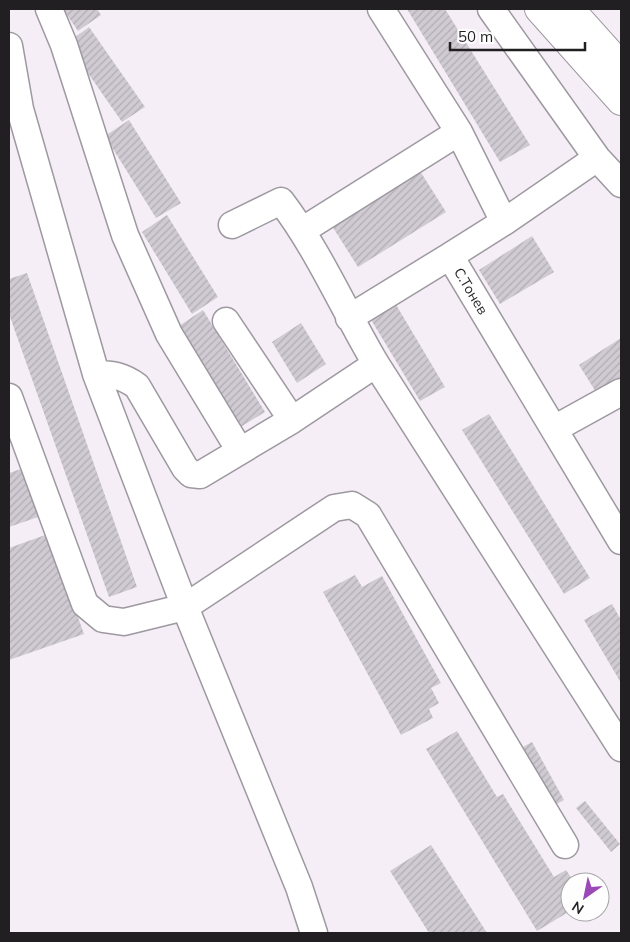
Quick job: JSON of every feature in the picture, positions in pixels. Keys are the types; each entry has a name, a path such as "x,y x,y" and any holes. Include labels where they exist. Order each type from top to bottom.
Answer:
{"main road":[{"path":"539,9 621,101"},
{"path":"570,9 621,66"}],"street":[{"path":"49,9 64,45 112,200 128,244 169,334 240,451"},
{"path":"381,9 458,132 504,222"},
{"path":"491,9 597,158 621,184"},
{"path":"9,46 20,109 96,374 185,607 299,887 314,933"},
{"path":"303,230 458,132"},
{"name":"С.Тонев","path":"597,158 504,222 450,256 621,541"},
{"path":"232,225 281,201 303,230 376,364 621,748"},
{"path":"350,318 450,256"},
{"path":"226,321 292,420"},
{"path":"96,374 119,376 136,386 185,468 191,474 200,475 292,420 376,364"},
{"path":"554,428 621,392"},
{"path":"9,397 85,604 103,620 124,622 185,607 334,508 352,505 368,515 565,845"}],"building":[{"path":"63,9 97,9 101,15 78,31"},
{"path":"407,9 445,9 530,145 500,162"},
{"path":"89,27 145,107 122,122 67,43"},
{"path":"129,120 181,203 156,218 105,136"},
{"path":"420,171 446,212 358,267 332,226"},
{"path":"167,215 218,297 192,314 142,232"},
{"path":"532,236 554,272 500,304 479,270"},
{"path":"27,273 137,587 109,597 9,314 9,279"},
{"path":"395,303 445,387 420,401 370,318"},
{"path":"203,310 265,412 239,428 179,326"},
{"path":"301,323 326,364 297,383 272,342"},
{"path":"621,338 621,387 601,400 579,365"},
{"path":"489,414 590,578 564,594 462,430"},
{"path":"24,468 41,516 9,527 9,473"},
{"path":"48,534 84,634 9,660 9,548"},
{"path":"355,575 362,587 382,576 441,683 431,688 439,703 429,709 433,718 401,735 323,592"},
{"path":"612,604 621,620 621,683 584,620"},
{"path":"457,731 497,797 503,794 554,877 560,874 560,917 537,931 426,749"},
{"path":"532,742 564,800 555,805 523,747"},
{"path":"585,801 620,844 611,852 576,808"},
{"path":"431,845 487,933 429,933 390,871"}]}
